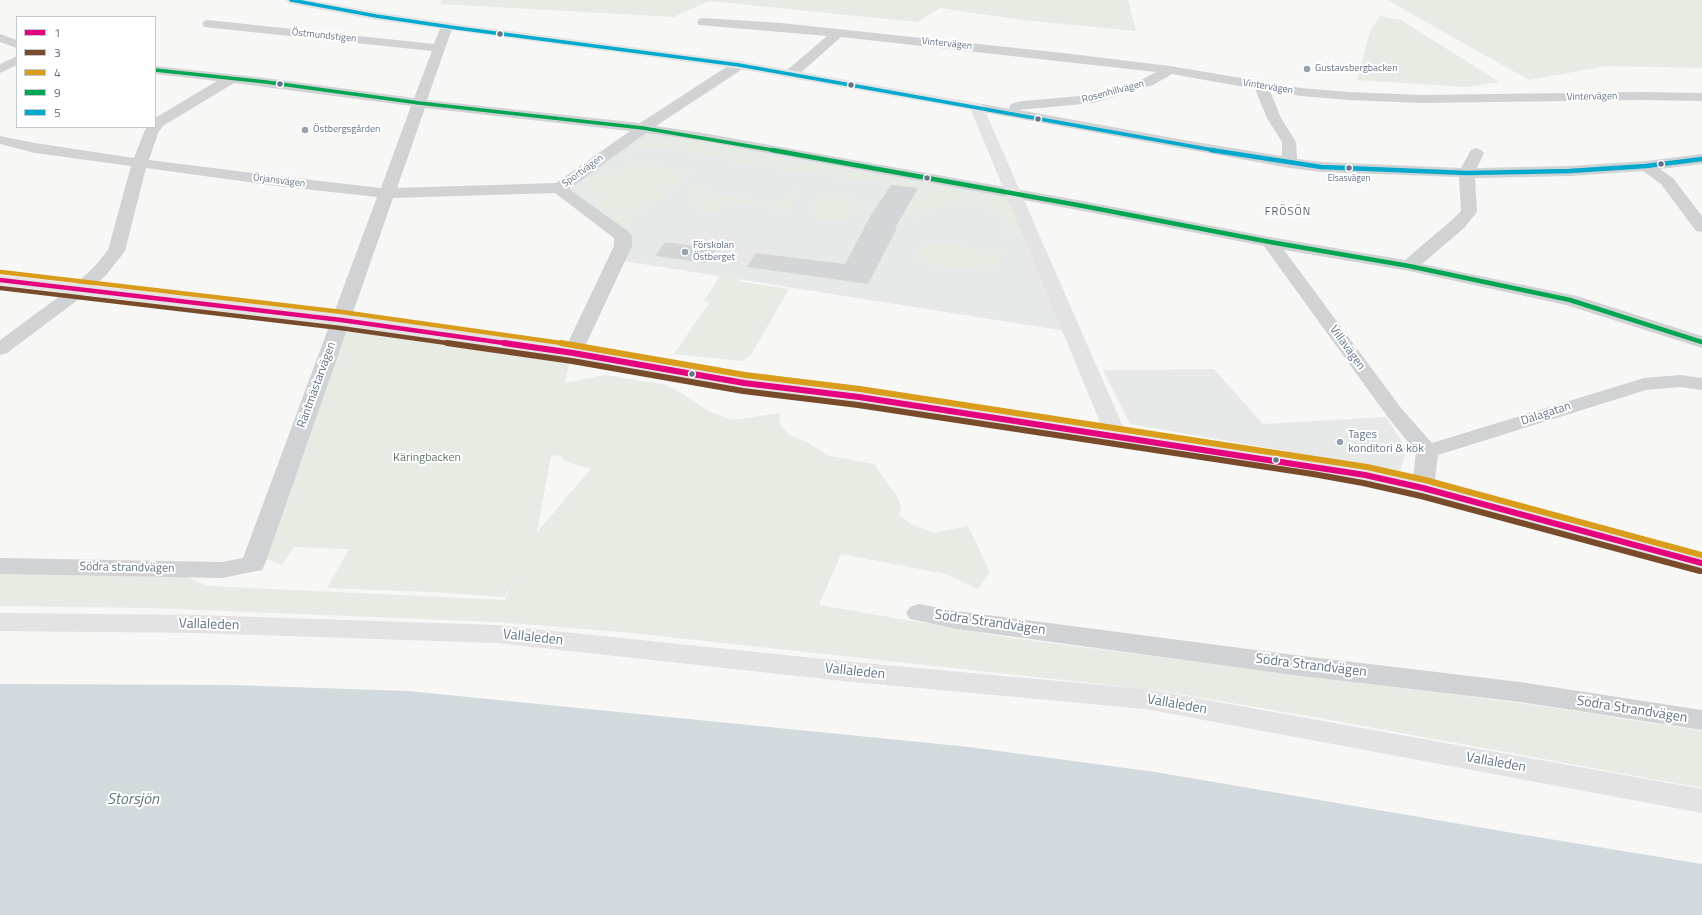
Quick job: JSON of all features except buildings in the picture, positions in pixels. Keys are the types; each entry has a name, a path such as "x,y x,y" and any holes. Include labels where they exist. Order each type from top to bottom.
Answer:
{"street":[{"path":"291,0 376,16 739,65 1290,163 1321,167 1467,173 1570,171 1646,166 1702,160"},
{"path":"315,0 328,6"},
{"name":"Vintervägen","path":"703,22 781,27 1170,70 1301,92 1349,96 1421,99 1641,96 1702,97"},
{"name":"Östmundstigen","path":"208,24 439,48"},
{"name":"Räntmästarvägen","path":"253,564 447,26"},
{"path":"791,74 838,33"},
{"path":"0,38 16,44"},
{"path":"0,69 16,61"},
{"name":"Sportvägen","path":"573,353 623,246 623,236 562,192 560,188 643,128 739,65"},
{"path":"156,70 419,103 643,128 705,138 1270,242 1409,266 1570,300 1702,342"},
{"name":"Rosenhillvägen","path":"1006,112 1022,104 1093,99 1148,82 1170,70"},
{"path":"156,126 169,114 230,79"},
{"path":"1262,86 1274,118 1289,142 1290,163"},
{"path":"977,107 1116,435"},
{"path":"0,350 81,289 100,271 116,251 140,163 151,132 154,128"},
{"name":"Örjansvägen","path":"0,140 35,148 140,163 277,181 387,193 560,188"},
{"path":"1409,266 1458,224 1469,212 1467,173 1476,153"},
{"path":"1646,166 1667,181 1702,227"},
{"name":"Villavägen","path":"1270,242 1394,412 1427,451"},
{"path":"0,280 341,320 573,353 744,383 859,397 1314,466 1365,475 1423,488 1702,563"},
{"name":"Dalagatan","path":"1427,451 1644,384 1680,381 1702,384"},
{"path":"1423,488 1427,451"},
{"name":"Södra strandvägen","path":"0,566 222,570 253,564"},
{"name":"Södra Strandvägen","path":"919,613 957,620 1286,664 1520,692 1702,720"},
{"name":"Vallaleden","path":"0,622 197,624 496,634 853,672 1145,699 1702,801"}],"shaded area":[{"path":"643,128 1013,194 1072,332 617,260 623,246 562,192"},
{"path":"1214,369 1263,424 1386,417 1407,450 1400,471 1130,424 1103,370"}],"green space":[{"path":"442,0 1128,0 1136,31 1023,20 940,8 917,22 709,1 674,17 440,4"},
{"path":"1387,0 1702,0 1702,68 1606,66 1529,80"},
{"path":"1380,16 1401,20 1499,82 1466,87 1357,80 1370,31"},
{"path":"654,135 1007,198 1012,204 1023,236 993,232 1005,232 1007,229 1001,218 993,212 970,206 935,209 926,213 921,218 902,215 910,197 914,197 919,188 725,162 728,158 642,146 632,155 624,154 650,136"},
{"path":"638,160 661,163 659,166 692,171 649,209 621,225 577,186 592,175 602,176"},
{"path":"711,183 703,193 781,203 791,189 801,190 787,211 751,206 725,205 718,215 703,210 686,200 693,190"},
{"path":"821,192 853,195 850,201 869,203 862,211 853,216 836,221 822,220 808,212"},
{"path":"923,241 1004,252 994,273 912,262"},
{"path":"723,271 742,273 737,281 789,289 751,355 742,361 674,354 709,303 704,301"},
{"name":"Käringbacken","path":"344,325 570,358 565,383 605,375 666,385 683,394 708,411 732,420 780,413 779,423 788,434 810,444 829,456 874,464 898,498 901,509 899,515 911,524 933,533 968,526 990,572 978,589 946,574 841,554 819,605 1011,638 1535,705 1702,731 1702,788 1320,718 1155,690 623,632 497,622 153,608 0,606 0,574 187,577 208,586 505,600 513,581 505,597 432,592 327,588 349,549 294,547 282,565 261,557","holes":["559,455 565,461 591,469 537,532 551,456"]}],"water":[{"name":"Storsjön","path":"0,684 231,685 408,691 969,747 1155,772 1702,864 1702,915 0,915"}],"transit line":[{"name":"5","path":"291,0 376,16 457,28 739,65 1195,147 1321,167 1467,173 1570,171 1646,166 1702,159"},
{"name":"9","path":"156,70 266,82 419,103 643,128 697,136 1083,206 1270,242 1409,266 1570,300 1702,342"},
{"name":"4","path":"1,272 342,312 574,345 745,375 860,389 1315,458 1367,467 1425,480 1702,555"},
{"name":"1","path":"0,280 341,320 573,353 744,383 859,397 1314,466 1365,475 1423,488 1702,563"},
{"name":"3","path":"0,288 340,328 572,361 743,391 858,405 1313,474 1421,496 1700,571"}],"place":[{"name":"Gustavsbergbacken","path":"1307,69"},
{"name":"Östbergsgården","path":"305,130"},
{"name":"Elsasvägen","path":"1349,168"},
{"name":"Förskolan Östberget","path":"685,252"},
{"name":"Tages konditori & kök","path":"1340,442"}],"district":[{"name":"FRÖSÖN","path":"1288,212"}]}
